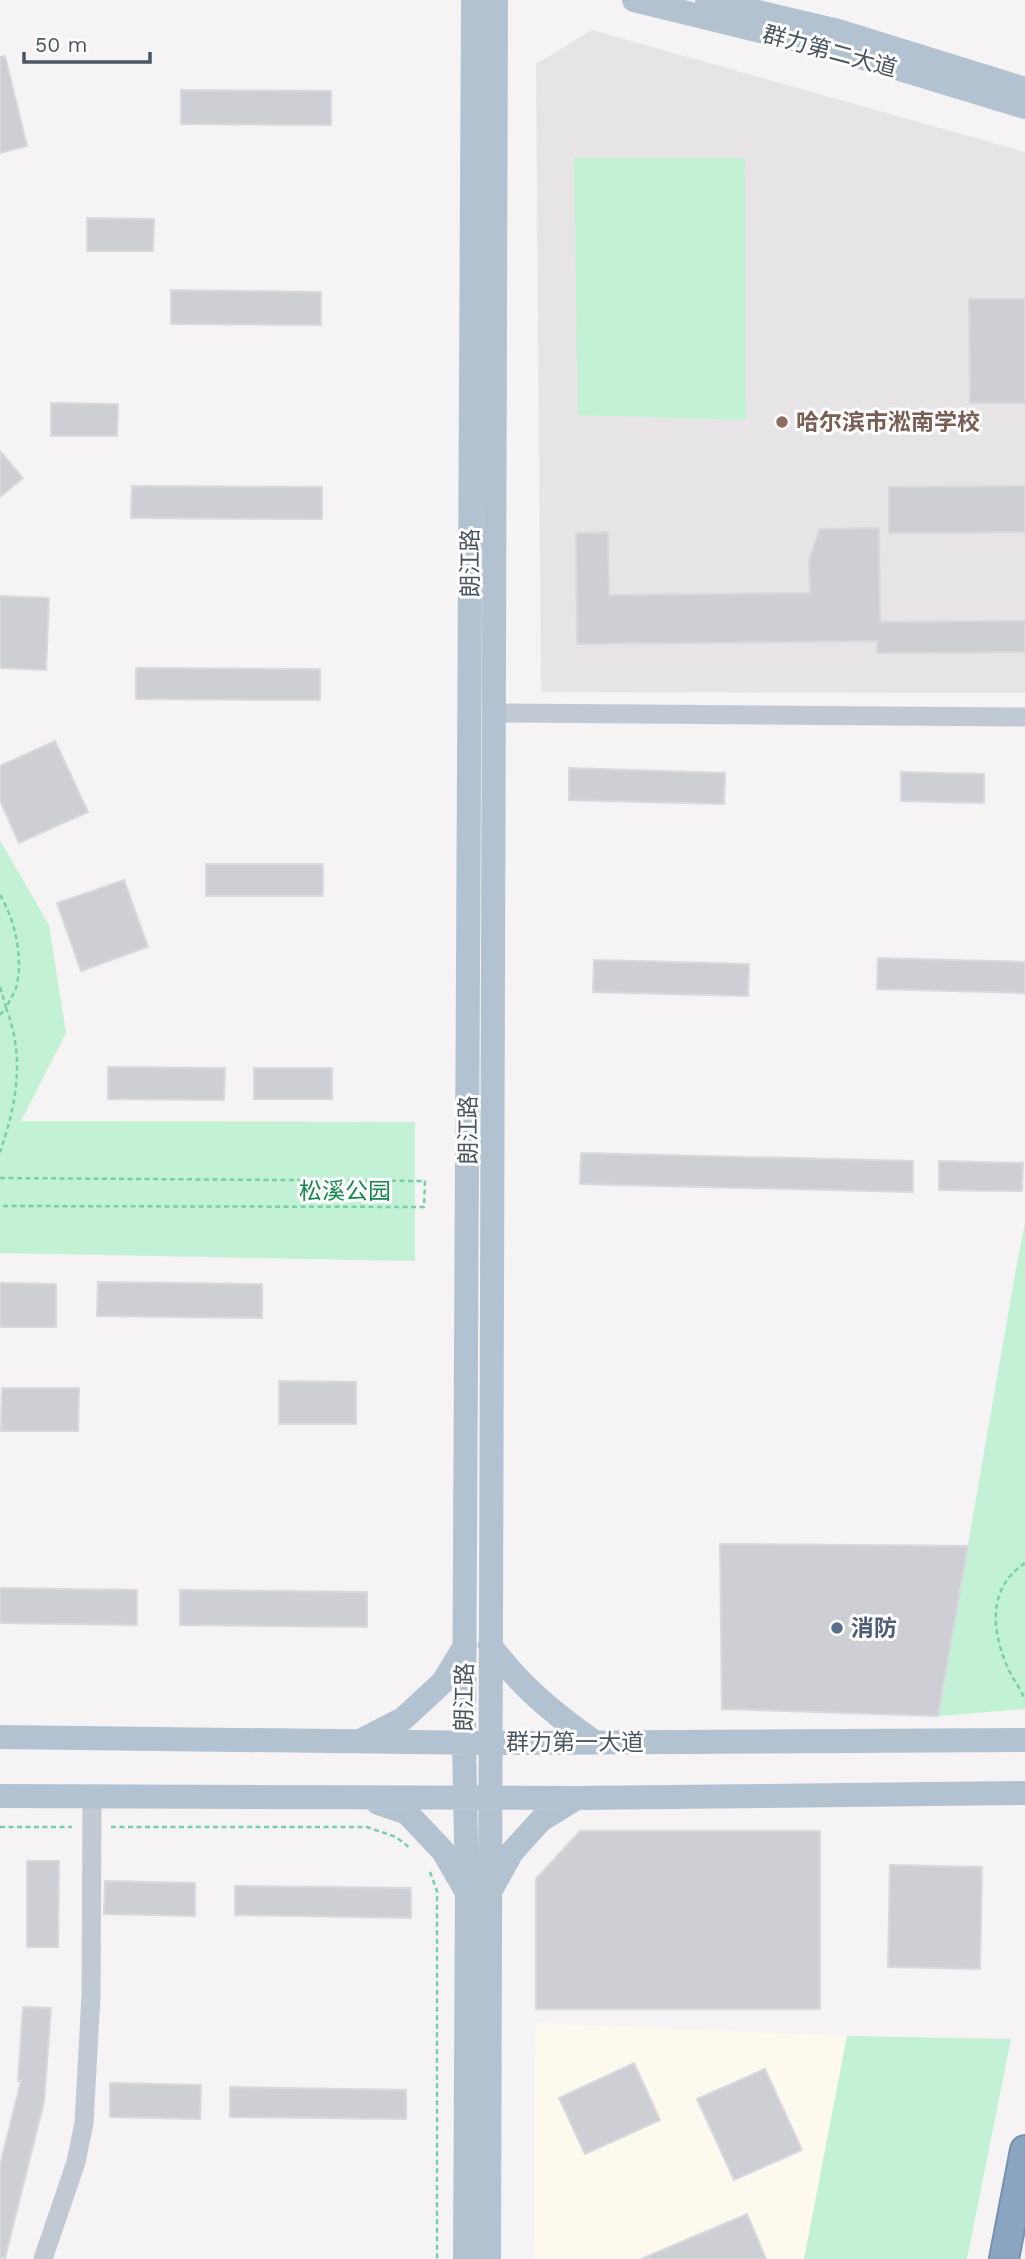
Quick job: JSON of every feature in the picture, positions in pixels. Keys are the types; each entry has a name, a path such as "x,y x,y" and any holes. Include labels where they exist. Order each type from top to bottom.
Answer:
{"highway":[{"path":"1004,2259 1025,2150"}],"main road":[{"name":"朗江路","path":"472,0 464,1742 465,1798 478,1892 489,2259"},
{"name":"朗江路","path":"465,2259 478,1892 489,1798 490,1743 496,0"},
{"name":"群力第二大道","path":"634,0 834,50 1025,107"},
{"name":"群力第二大道","path":"707,0 838,31 1025,89"},
{"path":"490,1645 511,1674 561,1718 593,1741"},
{"path":"358,1742 403,1718 443,1682 465,1646"},
{"name":"群力第一大道","path":"0,1737 490,1743 1025,1740"},
{"path":"0,1796 576,1798 1025,1793"},
{"path":"364,1798 407,1813 478,1892 541,1820 576,1798"}],"street":[{"path":"494,713 1025,717"},
{"path":"43,2259 76,2162 84,2123 90,1996 92,1797"}],"path":[{"path":"0,895 11,920 19,956 16,989 0,1015"},
{"path":"0,987 18,1050 18,1074 11,1115 0,1152"},
{"path":"0,1178 425,1181 425,1194 424,1207 0,1206"},
{"path":"1025,1563 1010,1573 998,1594 994,1617 1007,1667 1025,1700"},
{"path":"0,1828 367,1826 396,1837 413,1851"},
{"path":"429,1870 437,1891 437,2259"}],"shaded area":[{"name":"哈尔滨市淞南学校","path":"592,30 1025,152 1025,693 541,692 536,64"},
{"path":"535,2023 847,2036 804,2259 534,2259"}],"green space":[{"path":"574,158 745,158 746,420 578,415"},
{"name":"松溪公园","path":"0,840 49,925 66,1033 21,1121 415,1122 415,1261 0,1253"},
{"path":"1025,1223 1025,1709 938,1716 1017,1263"},
{"path":"847,2036 1011,2039 967,2259 804,2259"}],"building":[{"path":"5,56 27,146 0,153 0,57"},
{"path":"181,90 331,91 331,125 181,124"},
{"path":"87,218 154,219 153,251 87,251"},
{"path":"171,290 321,292 321,325 171,324"},
{"path":"969,299 1025,299 1025,403 970,403"},
{"path":"51,403 118,404 117,436 51,436"},
{"path":"0,451 23,478 0,497"},
{"path":"132,486 322,487 322,519 131,518"},
{"path":"1025,486 1025,532 889,533 889,487"},
{"path":"879,528 880,622 1025,621 1025,652 877,653 877,641 577,644 576,533 608,532 609,595 810,593 809,561 819,529"},
{"path":"0,596 49,598 46,670 0,668"},
{"path":"136,668 320,669 320,700 136,699"},
{"path":"55,741 88,812 19,843 0,801 0,766"},
{"path":"569,768 725,773 724,804 569,800"},
{"path":"901,772 984,774 984,803 901,801"},
{"path":"206,864 323,864 323,896 206,896"},
{"path":"124,880 148,947 81,971 57,903"},
{"path":"878,958 1025,962 1025,993 877,989"},
{"path":"594,960 749,964 748,996 593,992"},
{"path":"108,1067 225,1068 224,1100 108,1099"},
{"path":"254,1068 332,1068 332,1099 254,1099"},
{"path":"581,1153 913,1161 913,1192 580,1184"},
{"path":"939,1161 1023,1163 1022,1191 939,1190"},
{"path":"98,1282 262,1284 262,1318 97,1316"},
{"path":"0,1283 56,1284 56,1327 0,1327"},
{"path":"279,1381 356,1382 356,1424 279,1424"},
{"path":"2,1388 79,1388 78,1431 1,1431"},
{"name":"消防","path":"720,1544 968,1546 938,1716 722,1709"},
{"path":"0,1588 137,1590 137,1625 0,1623"},
{"path":"180,1590 367,1592 367,1627 180,1625"},
{"path":"580,1831 820,1831 820,2009 536,2009 536,1879"},
{"path":"27,1861 59,1861 58,1947 27,1947"},
{"path":"890,1865 982,1867 980,1969 888,1967"},
{"path":"105,1881 195,1883 195,1916 104,1914"},
{"path":"235,1886 411,1888 411,1918 235,1915"},
{"path":"23,2007 51,2008 44,2102 5,2258 0,2258 0,2165 21,2081 18,2081"},
{"path":"634,2063 660,2120 585,2154 559,2098"},
{"path":"765,2069 802,2150 734,2180 697,2099"},
{"path":"110,2083 201,2085 200,2119 110,2117"},
{"path":"230,2087 406,2090 406,2119 230,2117"},
{"path":"747,2214 766,2259 641,2259"}],"place":[{"name":"哈尔滨市淞南学校","path":"782,422"},
{"name":"消防","path":"837,1628"}]}
